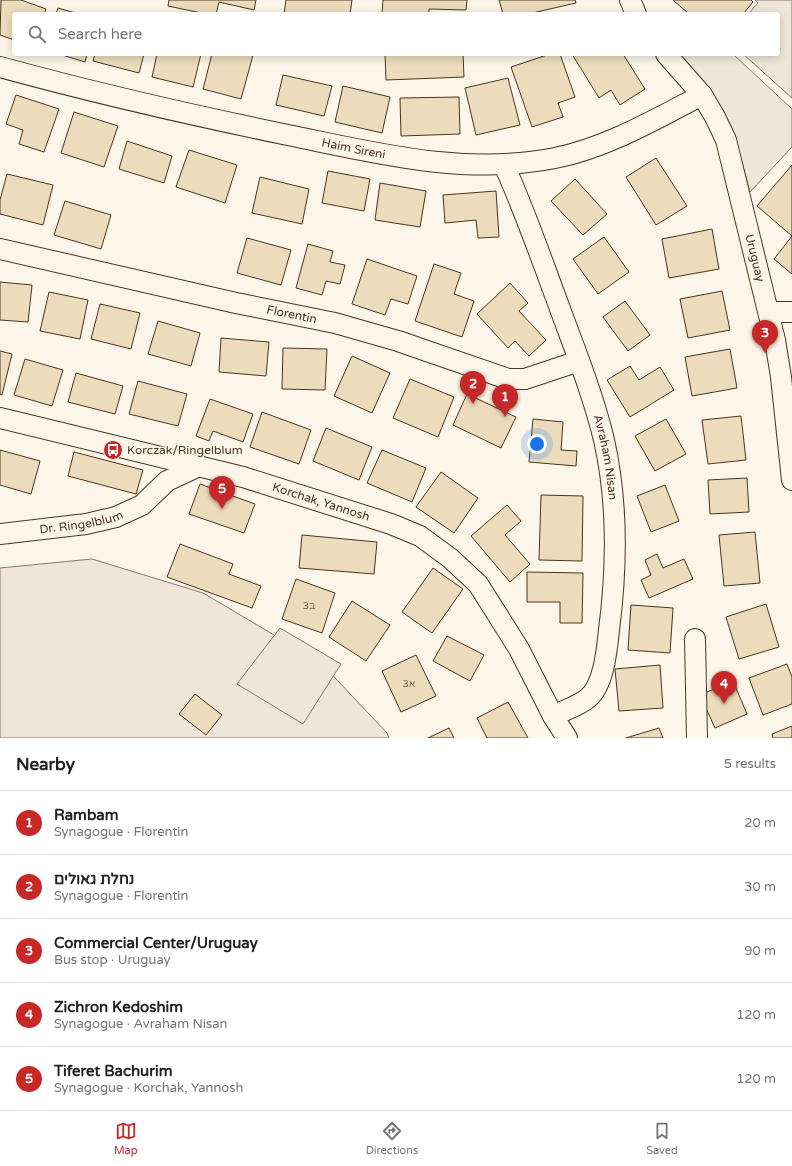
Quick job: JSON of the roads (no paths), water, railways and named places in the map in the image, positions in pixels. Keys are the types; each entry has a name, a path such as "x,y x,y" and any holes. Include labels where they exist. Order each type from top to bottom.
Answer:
{"street":[{"path":"630,0 635,12"},
{"name":"Uruguay","path":"668,56 702,95 715,116 726,140 769,312 781,377 792,480"},
{"name":"Haim Sireni","path":"0,67 187,114 398,158 473,165 504,165 556,158 592,147 647,124 702,95"},
{"name":"Avraham Nisan","path":"504,165 522,204 578,361 604,441 615,529 613,600 606,653 600,680 589,698 553,716"},
{"name":"Florentin","path":"0,249 236,303 335,323 398,341 508,379 525,379 578,361"},
{"path":"769,312 792,312"},
{"name":"Korchak, Yannosh","path":"0,418 243,477 391,524 420,536 450,558 478,584 519,649 553,716"},
{"path":"151,455 156,470 157,486 154,492"},
{"name":"Dr. Ringelblum","path":"0,534 86,524 116,517 142,505 154,492 178,475 199,466"},
{"path":"695,639 697,738"},
{"path":"553,716 567,738"}],"place":[{"name":"Commercial Center/Uruguay","path":"765,353"},
{"name":"נחלת גאולים","path":"473,404"},
{"name":"Rambam","path":"505,417"},
{"name":"Korczak/Ringelblum","path":"113,450"},
{"name":"Tiferet Bachurim","path":"222,509"},
{"name":"Zichron Kedoshim","path":"724,704"}]}
